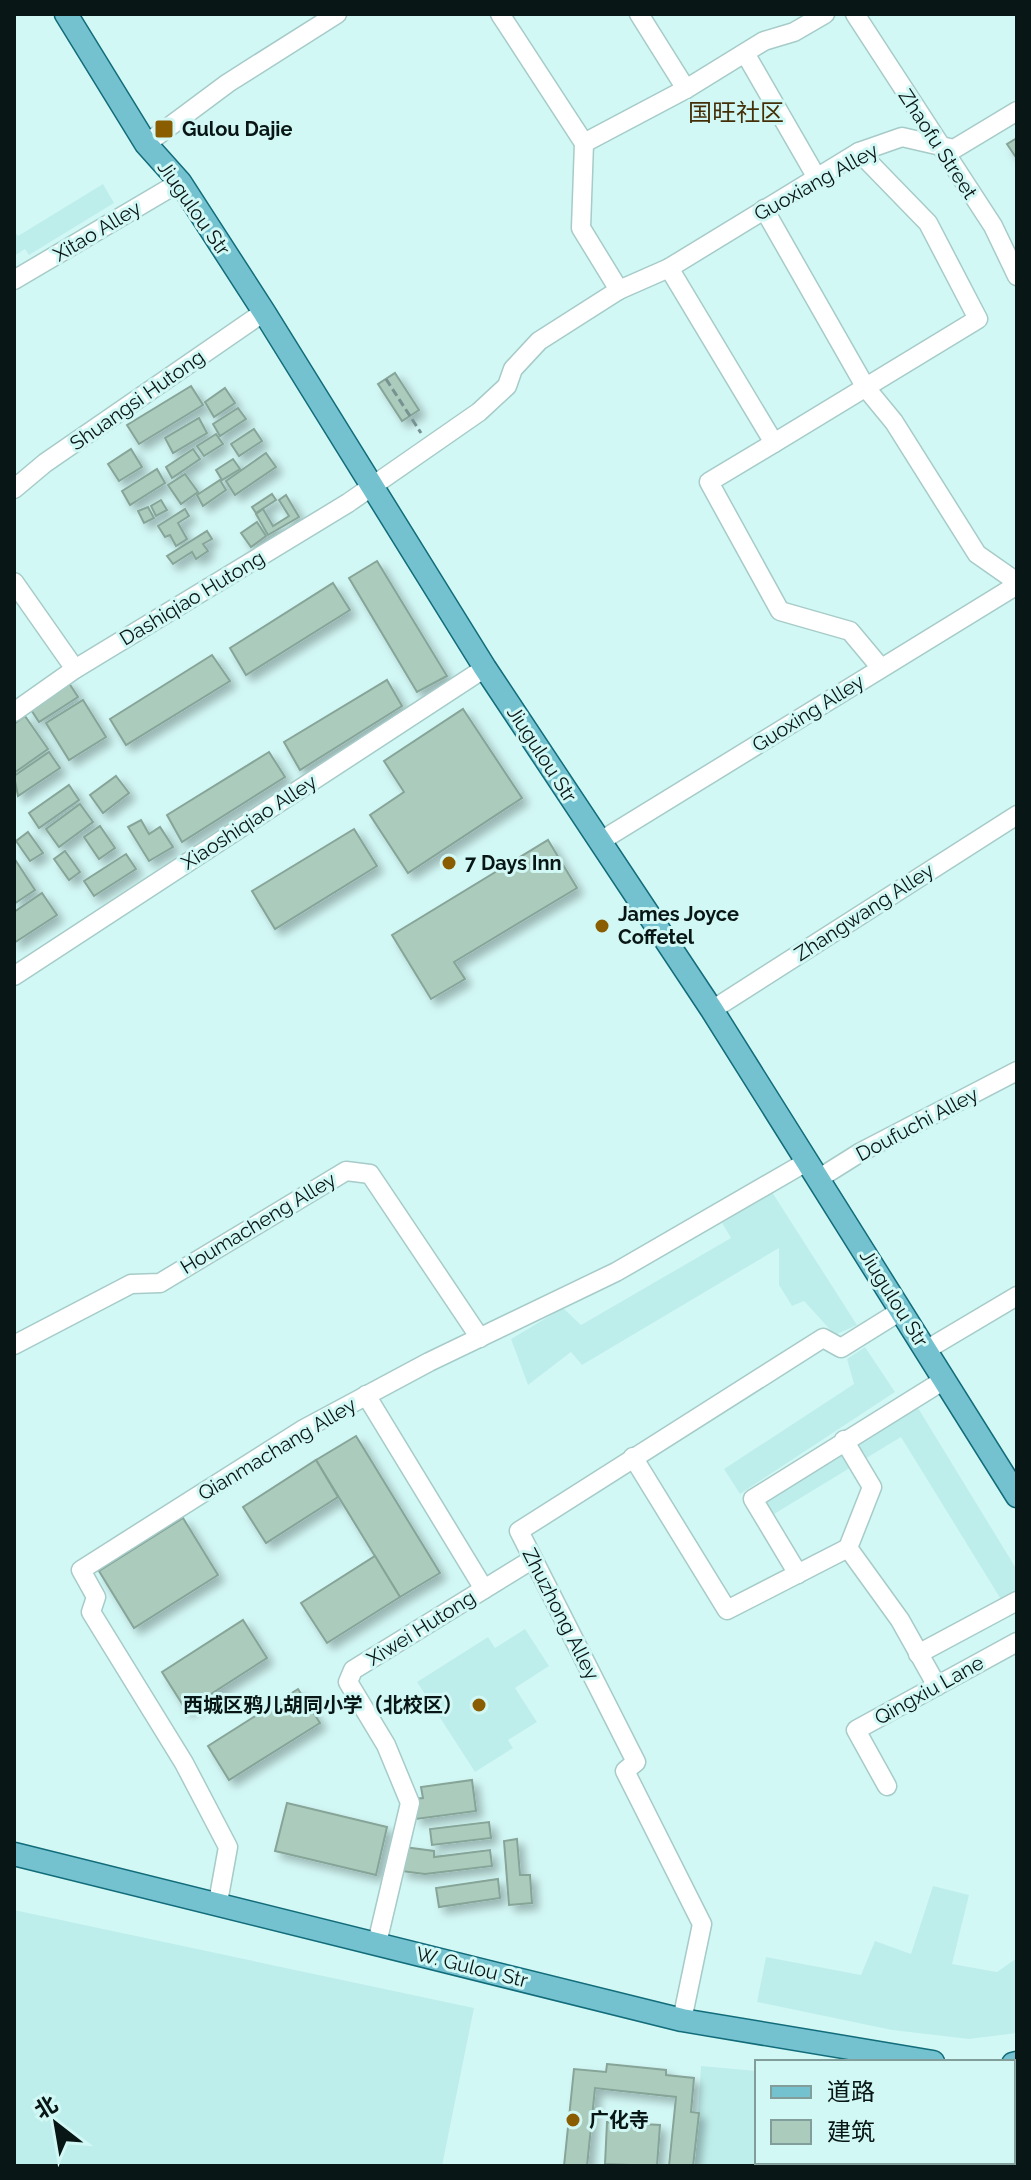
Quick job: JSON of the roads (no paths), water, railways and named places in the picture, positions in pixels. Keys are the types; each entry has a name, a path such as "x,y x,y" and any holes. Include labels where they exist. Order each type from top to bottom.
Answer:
{"main road":[{"name":"Jiugulou Str","path":"66,14 146,144 180,182 264,312 485,668 712,1010 1017,1496"},
{"name":"W. Gulou Str","path":"14,1854 218,1902 682,2020 921,2060"}],"street":[{"path":"146,144 228,83 337,14"},
{"path":"500,14 584,143 581,228 619,290"},
{"path":"639,14 686,89"},
{"path":"584,143 686,89 764,41 794,32 825,14"},
{"name":"Zhaofu Street","path":"855,14 937,145 993,226 1017,276"},
{"path":"745,53 817,178"},
{"name":"Guoxiang Alley","path":"619,290 669,268 859,152 902,137 954,149 1017,111"},
{"path":"859,152 928,223 978,319 709,482 780,611 850,631 881,668"},
{"name":"Xitao Alley","path":"14,280 180,182"},
{"path":"764,209 866,388 894,422 977,554 1017,583"},
{"path":"669,268 774,443"},
{"name":"Dashiqiao Hutong","path":"14,712 75,669 371,486 496,399 507,386 513,369 539,341 619,290"},
{"name":"Shuangsi Hutong","path":"14,489 45,463 264,312"},
{"path":"14,582 75,669"},
{"name":"Guoxing Alley","path":"599,842 1017,583"},
{"name":"Xiaoshiqiao Alley","path":"14,976 485,668"},
{"name":"Zhangwang Alley","path":"712,1010 1017,815"},
{"name":"Doufuchi Alley","path":"813,1170 861,1152 1017,1071"},
{"name":"Qianmachang Alley","path":"218,1902 228,1847 184,1763 91,1612 96,1597 81,1570 302,1430 366,1395 616,1272 813,1170"},
{"name":"Houmacheng Alley","path":"14,1345 131,1284 160,1283 346,1171 370,1174 480,1338"},
{"path":"926,1350 1017,1296"},
{"name":"Zhuzhong Alley","path":"682,2020 702,1924 625,1771 636,1762 519,1531 823,1338 841,1348 902,1310"},
{"path":"798,1574 753,1499 944,1380"},
{"path":"366,1395 484,1589"},
{"path":"633,1457 727,1610 848,1548 872,1487 844,1440"},
{"path":"848,1548 900,1620 937,1686"},
{"name":"Xiwei Hutong","path":"377,1943 410,1803 386,1745 348,1682 353,1670 533,1559"},
{"path":"918,1654 1017,1601"},
{"name":"Qingxiu Lane","path":"887,1786 856,1730 1017,1642"}],"place":[{"name":"Gulou Dajie","path":"164,129"},
{"name":"7 Days Inn","path":"449,863"},
{"name":"James Joyce Coffetel","path":"602,926"},
{"name":"西城区鸦儿胡同小学（北校区）","path":"479,1705"},
{"name":"广化寺","path":"573,2120"}],"district":[{"name":"国旺社区","path":"736,113"}]}
